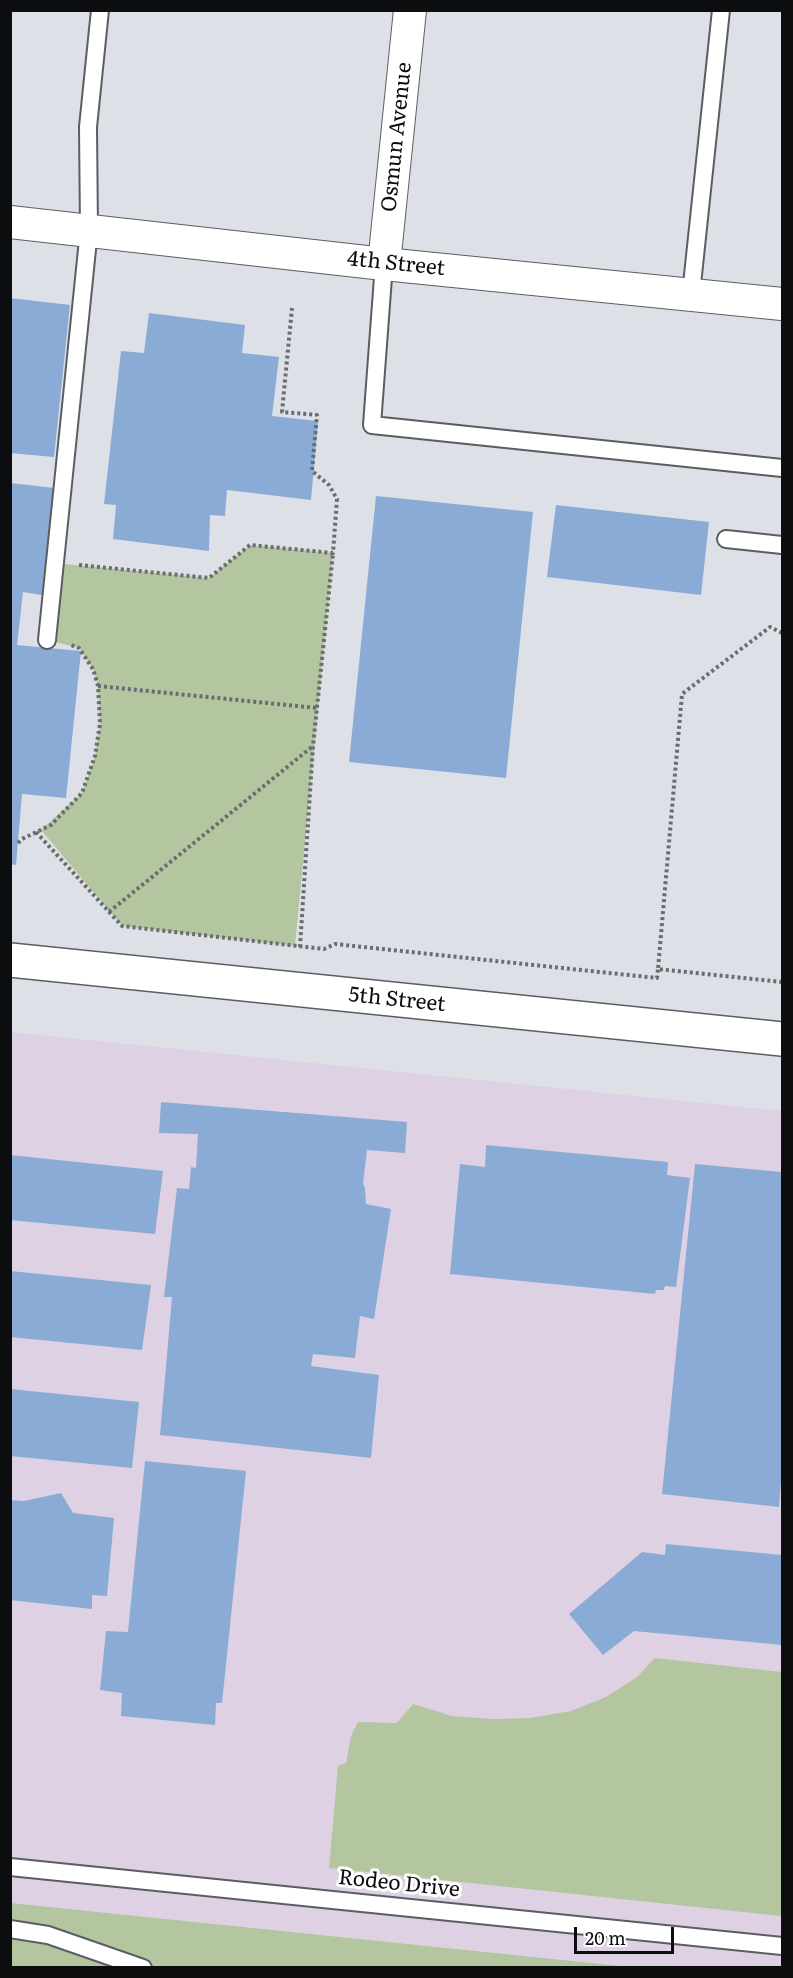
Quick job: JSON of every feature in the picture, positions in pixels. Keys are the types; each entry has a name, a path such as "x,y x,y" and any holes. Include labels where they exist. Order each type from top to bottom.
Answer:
{"main road":[{"name":"5th Street","path":"10,960 783,1040"}],"street":[{"name":"Osmun Avenue","path":"384,264 410,10"},
{"name":"4th Street","path":"10,222 384,264 783,304"}],"lane":[{"path":"47,640 89,230 88,127 100,10"},
{"path":"691,294 721,10"},
{"path":"384,264 372,425 783,468"},
{"path":"726,539 783,545"},
{"name":"Rodeo Drive","path":"10,1867 783,1946"},
{"path":"10,1929 48,1935 143,1968"}],"path":[{"path":"292,308 282,412 316,415 312,471 329,485 337,500 313,746 300,947"},
{"path":"55,563 209,578 250,545 333,552"},
{"path":"36,832 122,926 300,947 324,949 335,944 657,978 682,694 770,627 783,633"},
{"path":"18,843 51,825 82,794 96,756 100,723 98,686 93,669 79,648 68,643 47,640"},
{"path":"98,686 317,708"},
{"path":"109,912 313,746"},
{"path":"658,969 783,982"}],"shaded area":[{"path":"11,1032 782,1111 782,1967 631,1967 11,1903"}],"green space":[{"path":"250,545 333,553 295,946 122,926 41,830 82,793 95,756 100,724 98,686 93,669 79,648 47,640 55,563 209,578"},
{"path":"655,1658 782,1672 781,1916 329,1868 338,1766 346,1763 351,1736 358,1722 397,1723 413,1704 452,1716 493,1719 530,1718 571,1711 606,1697 637,1677"},
{"path":"11,1903 631,1967 11,1967"}],"building":[{"path":"10,298 70,305 54,457 10,453"},
{"path":"149,313 245,325 242,353 279,357 272,416 318,421 311,500 227,490 225,516 210,515 209,551 113,539 116,505 104,504 121,351 144,353"},
{"path":"10,483 64,489 53,597 23,592 17,645 81,651 66,798 22,794 16,865 10,864"},
{"path":"376,496 533,512 506,778 349,762"},
{"path":"556,505 709,522 701,595 547,577"},
{"path":"161,1102 407,1122 405,1153 367,1150 363,1184 366,1204 391,1209 374,1319 360,1316 355,1358 313,1354 311,1366 379,1375 371,1458 160,1435 172,1297 164,1297 177,1188 189,1189 191,1167 196,1168 198,1134 159,1133"},
{"path":"486,1145 668,1162 667,1175 690,1178 676,1287 665,1286 664,1290 656,1290 655,1294 450,1274 460,1164 485,1167"},
{"path":"10,1155 163,1171 155,1234 10,1220"},
{"path":"695,1164 782,1172 782,1469 779,1507 662,1494"},
{"path":"10,1271 151,1285 142,1350 10,1337"},
{"path":"10,1389 139,1402 132,1468 10,1456"},
{"path":"145,1461 246,1471 222,1703 216,1703 215,1725 121,1716 122,1693 100,1690 106,1631 128,1632"},
{"path":"61,1493 73,1513 114,1518 107,1596 92,1595 92,1609 10,1600 10,1500 24,1501"},
{"path":"666,1544 782,1555 782,1645 634,1631 603,1655 569,1614 642,1552 665,1555"}]}
